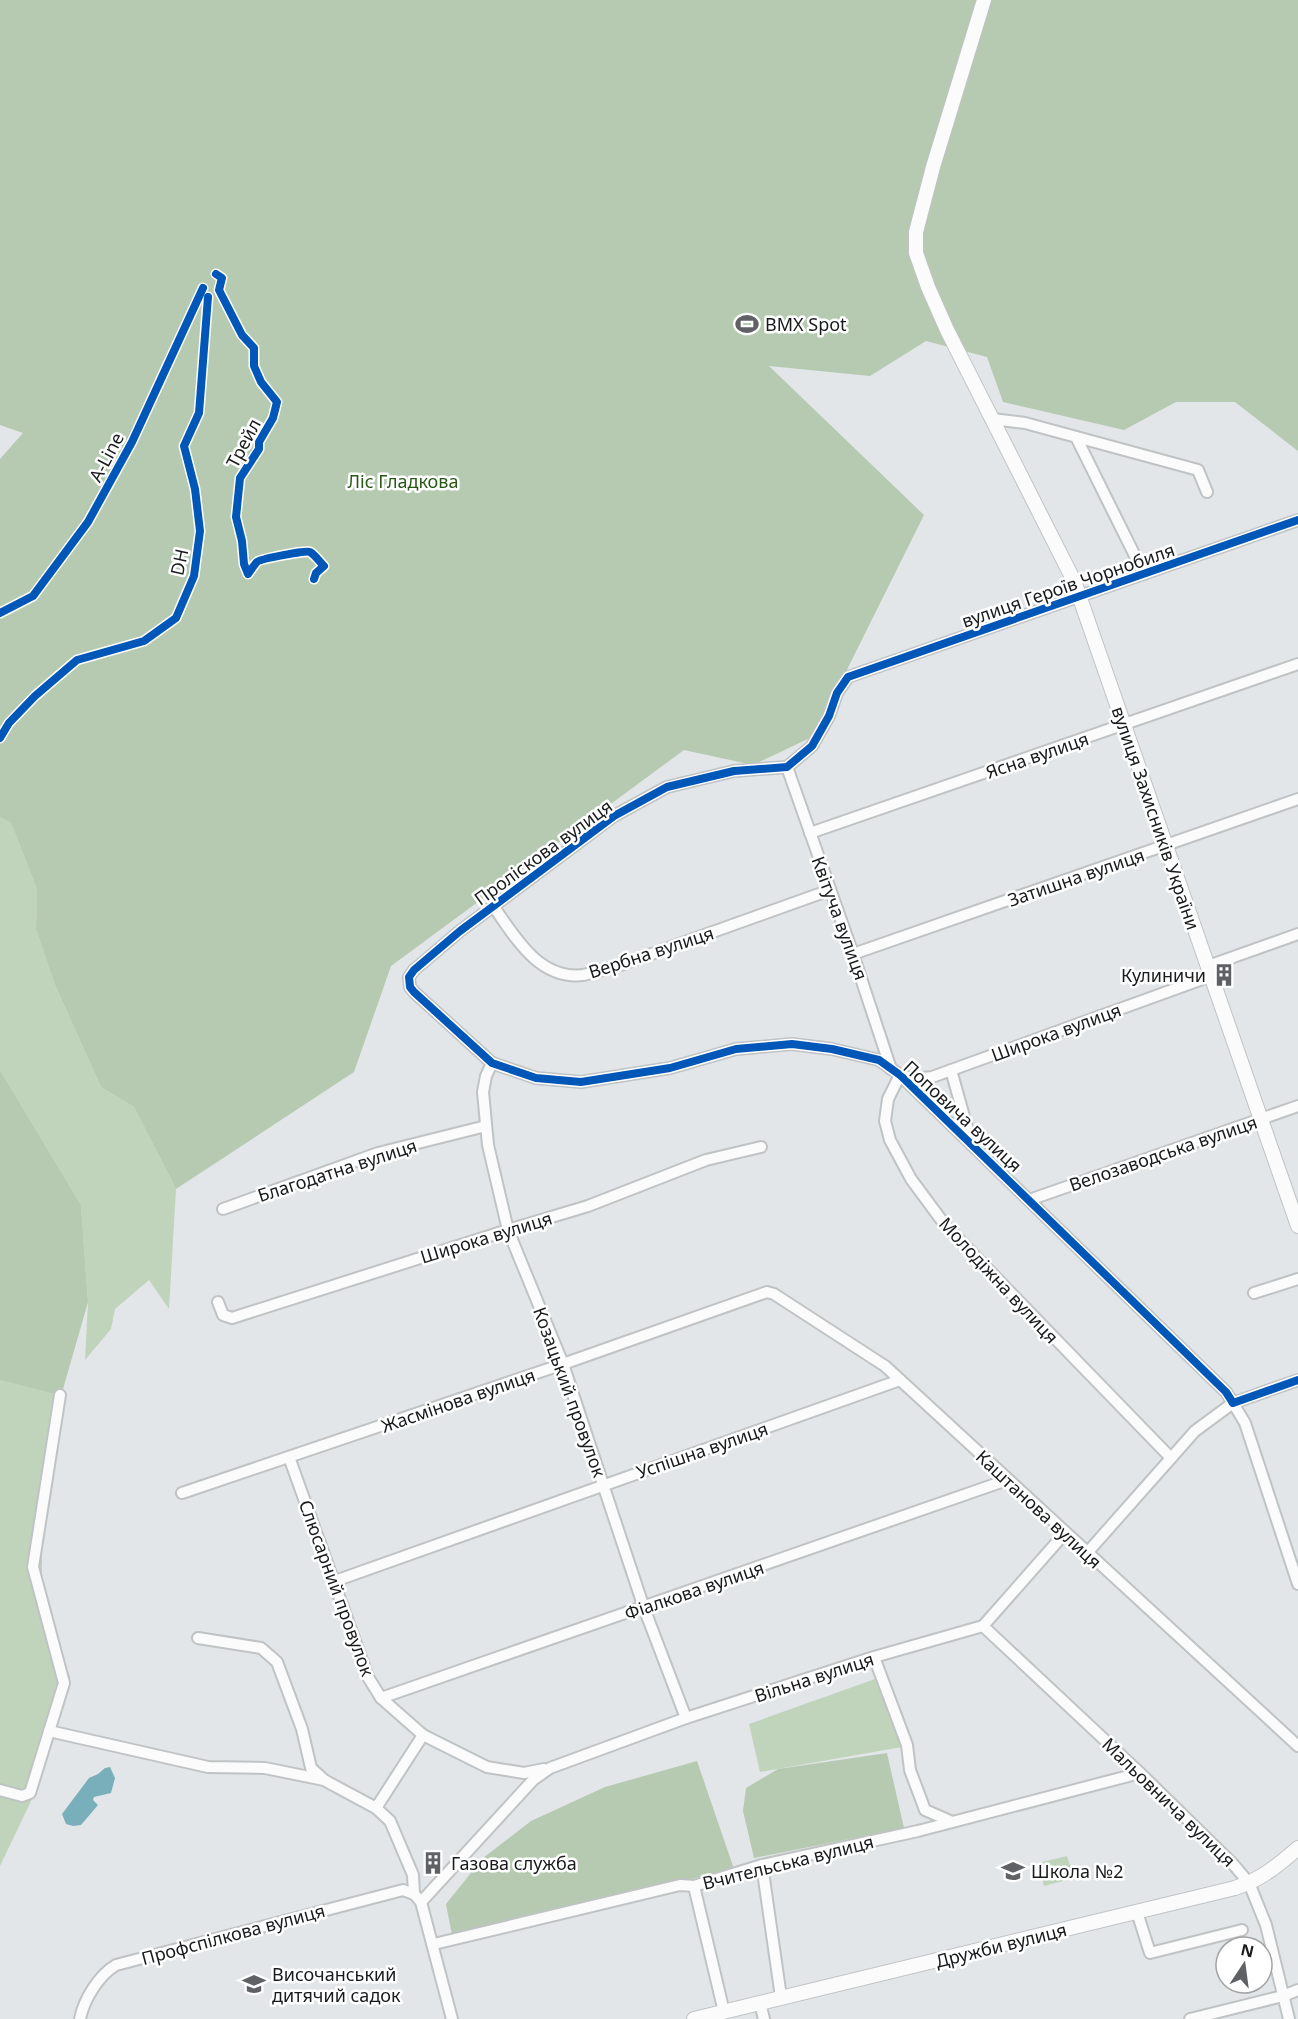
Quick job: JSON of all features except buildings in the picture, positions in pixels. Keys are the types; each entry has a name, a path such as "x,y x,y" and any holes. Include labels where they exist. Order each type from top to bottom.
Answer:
{"street":[{"name":"вулиця Захисників України","path":"984,0 933,167 916,232 916,253 947,330 1074,581 1298,1226"},
{"path":"992,419 1025,423 1198,470 1207,492"},
{"path":"1076,437 1144,574"},
{"name":"вулиця Героїв Чорнобиля","path":"787,767 812,746 829,716 837,693 848,677 1298,520"},
{"name":"Ясна вулиця","path":"810,833 1298,664"},
{"name":"Квітуча вулиця","path":"787,767 896,1072"},
{"name":"Проліскова вулиця","path":"410,987 409,977 414,969 460,931 614,816 667,787 734,771 787,767"},
{"name":"Затишна вулиця","path":"854,954 1298,799"},
{"name":"Вербна вулиця","path":"494,907 520,944 539,964 562,973 581,975 615,967 830,890"},
{"name":"Широка вулиця","path":"896,1072 914,1079 932,1077 1209,971 1298,934"},
{"name":"Поповича вулиця","path":"410,987 492,1063 536,1078 581,1082 670,1068 736,1049 792,1044 832,1049 879,1060 896,1072 1226,1392 1245,1423 1298,1584"},
{"name":"Козацький провулок","path":"492,1063 486,1076 483,1092 486,1126 488,1145 508,1230 563,1364 644,1608 686,1718"},
{"path":"951,1070 972,1145"},
{"name":"Молодіжна вулиця","path":"896,1072 888,1099 885,1121 890,1140 911,1179 945,1225 1171,1458"},
{"name":"Велозаводська вулиця","path":"1029,1200 1298,1106"},
{"name":"Благодатна вулиця","path":"223,1209 378,1153 486,1126"},
{"name":"Широка вулиця","path":"218,1302 223,1315 232,1318 588,1206 706,1160 761,1147"},
{"path":"1254,1293 1298,1279"},
{"name":"Жасмінова вулиця","path":"182,1492 563,1364 766,1292"},
{"name":"Каштанова вулиця","path":"766,1292 774,1294 885,1366 1298,1746"},
{"name":"Успішна вулиця","path":"334,1581 900,1380"},
{"path":"1087,1553 1195,1431 1233,1403 1298,1380"},
{"path":"0,1790 22,1796 30,1793 64,1683 33,1566 60,1395"},
{"name":"Слюсарний провулок","path":"289,1457 368,1677 381,1698 423,1735 487,1767 524,1773 550,1768"},
{"name":"Фіалкова вулиця","path":"381,1698 1007,1480"},
{"path":"983,1626 1065,1533"},
{"name":"Вільна вулиця","path":"418,1898 533,1780 550,1768 686,1718 874,1657 983,1626"},
{"name":"Мальовнича вулиця","path":"983,1626 1140,1773 1233,1864 1249,1883 1266,1925 1289,2019"},
{"path":"198,1638 261,1648 277,1662 302,1729 312,1768 324,1780"},
{"path":"874,1657 907,1745 910,1770 925,1810 950,1821"},
{"path":"49,1731 208,1767 266,1768 324,1780 376,1808 390,1821 412,1875 434,1944 452,2019"},
{"path":"376,1808 423,1735"},
{"name":"Вчительська вулиця","path":"434,1944 680,1885 694,1886 762,1865 918,1831 1140,1773"},
{"name":"Дружби вулиця","path":"694,2019 955,1957 1249,1883 1267,1874 1298,1848"},
{"path":"762,1865 781,1997"},
{"path":"694,1886 724,2012"},
{"name":"Профспілкова вулиця","path":"80,2019 95,1987 106,1971 116,1965 388,1893 403,1890 418,1898"},
{"path":"1137,1912 1150,1953 1242,1930"},
{"path":"1190,2019 1283,1996 1298,1990"},
{"path":"760,2003 764,2019"}],"green space":[{"name":"Ліс Гладкова","path":"0,0 1298,0 1298,451 1235,402 1176,402 1124,430 1003,402 987,357 926,341 870,376 769,366 924,515 814,736 753,765 684,750 391,966 354,1072 176,1189 134,1107 101,1087 55,985 36,929 37,889 11,823 0,817 0,459 23,433 0,425"},
{"path":"0,817 11,823 37,889 36,929 55,985 101,1087 134,1107 176,1189 169,1309 149,1280 115,1309 111,1329 85,1360 88,1302 81,1205 0,1070"},
{"path":"0,1070 81,1205 88,1302 61,1396 0,1380"},
{"path":"0,1380 61,1396 42,1517 42,1612 70,1677 31,1801 0,1866"},
{"path":"875,1679 902,1747 760,1772 749,1724"},
{"path":"887,1753 904,1828 754,1858 743,1811 746,1788 778,1769"},
{"path":"697,1761 734,1869 452,1935 446,1904 483,1858 531,1821 605,1787"},
{"path":"1067,1856 1074,1878 1044,1886 1038,1863"}],"water":[{"path":"110,1767 115,1778 111,1793 94,1797 93,1800 98,1805 81,1825 66,1824 62,1814 89,1778"}],"cycle path":[{"name":"Трейл","path":"216,274 222,278 219,290 242,335 254,348 254,366 261,382 277,402 273,418 259,442 259,449 240,478 236,517 242,541 244,564 248,574 260,561 292,553 310,552 324,566 316,573 314,579"},
{"name":"A-Line","path":"0,613 33,596 88,522 132,442 203,288"},
{"name":"DH","path":"0,738 9,723 35,696 77,660 144,641 176,618 194,576 200,531 195,489 184,446 199,413 208,297"},
{"path":"1298,520 848,677 837,693 829,716 812,746 787,767 734,771 667,787 614,816 460,931 414,970 409,977 410,987 414,992 492,1063 536,1078 581,1082 670,1068 736,1049 792,1044 832,1049 879,1060 900,1075 1226,1392 1233,1403 1298,1380"}],"place":[{"name":"BMX Spot","path":"747,324"},
{"name":"Кулиничи","path":"1224,975"},
{"name":"Газова служба","path":"433,1863"},
{"name":"Школа №2","path":"1013,1871"},
{"name":"Височанський дитячий садок","path":"254,1984"}]}
